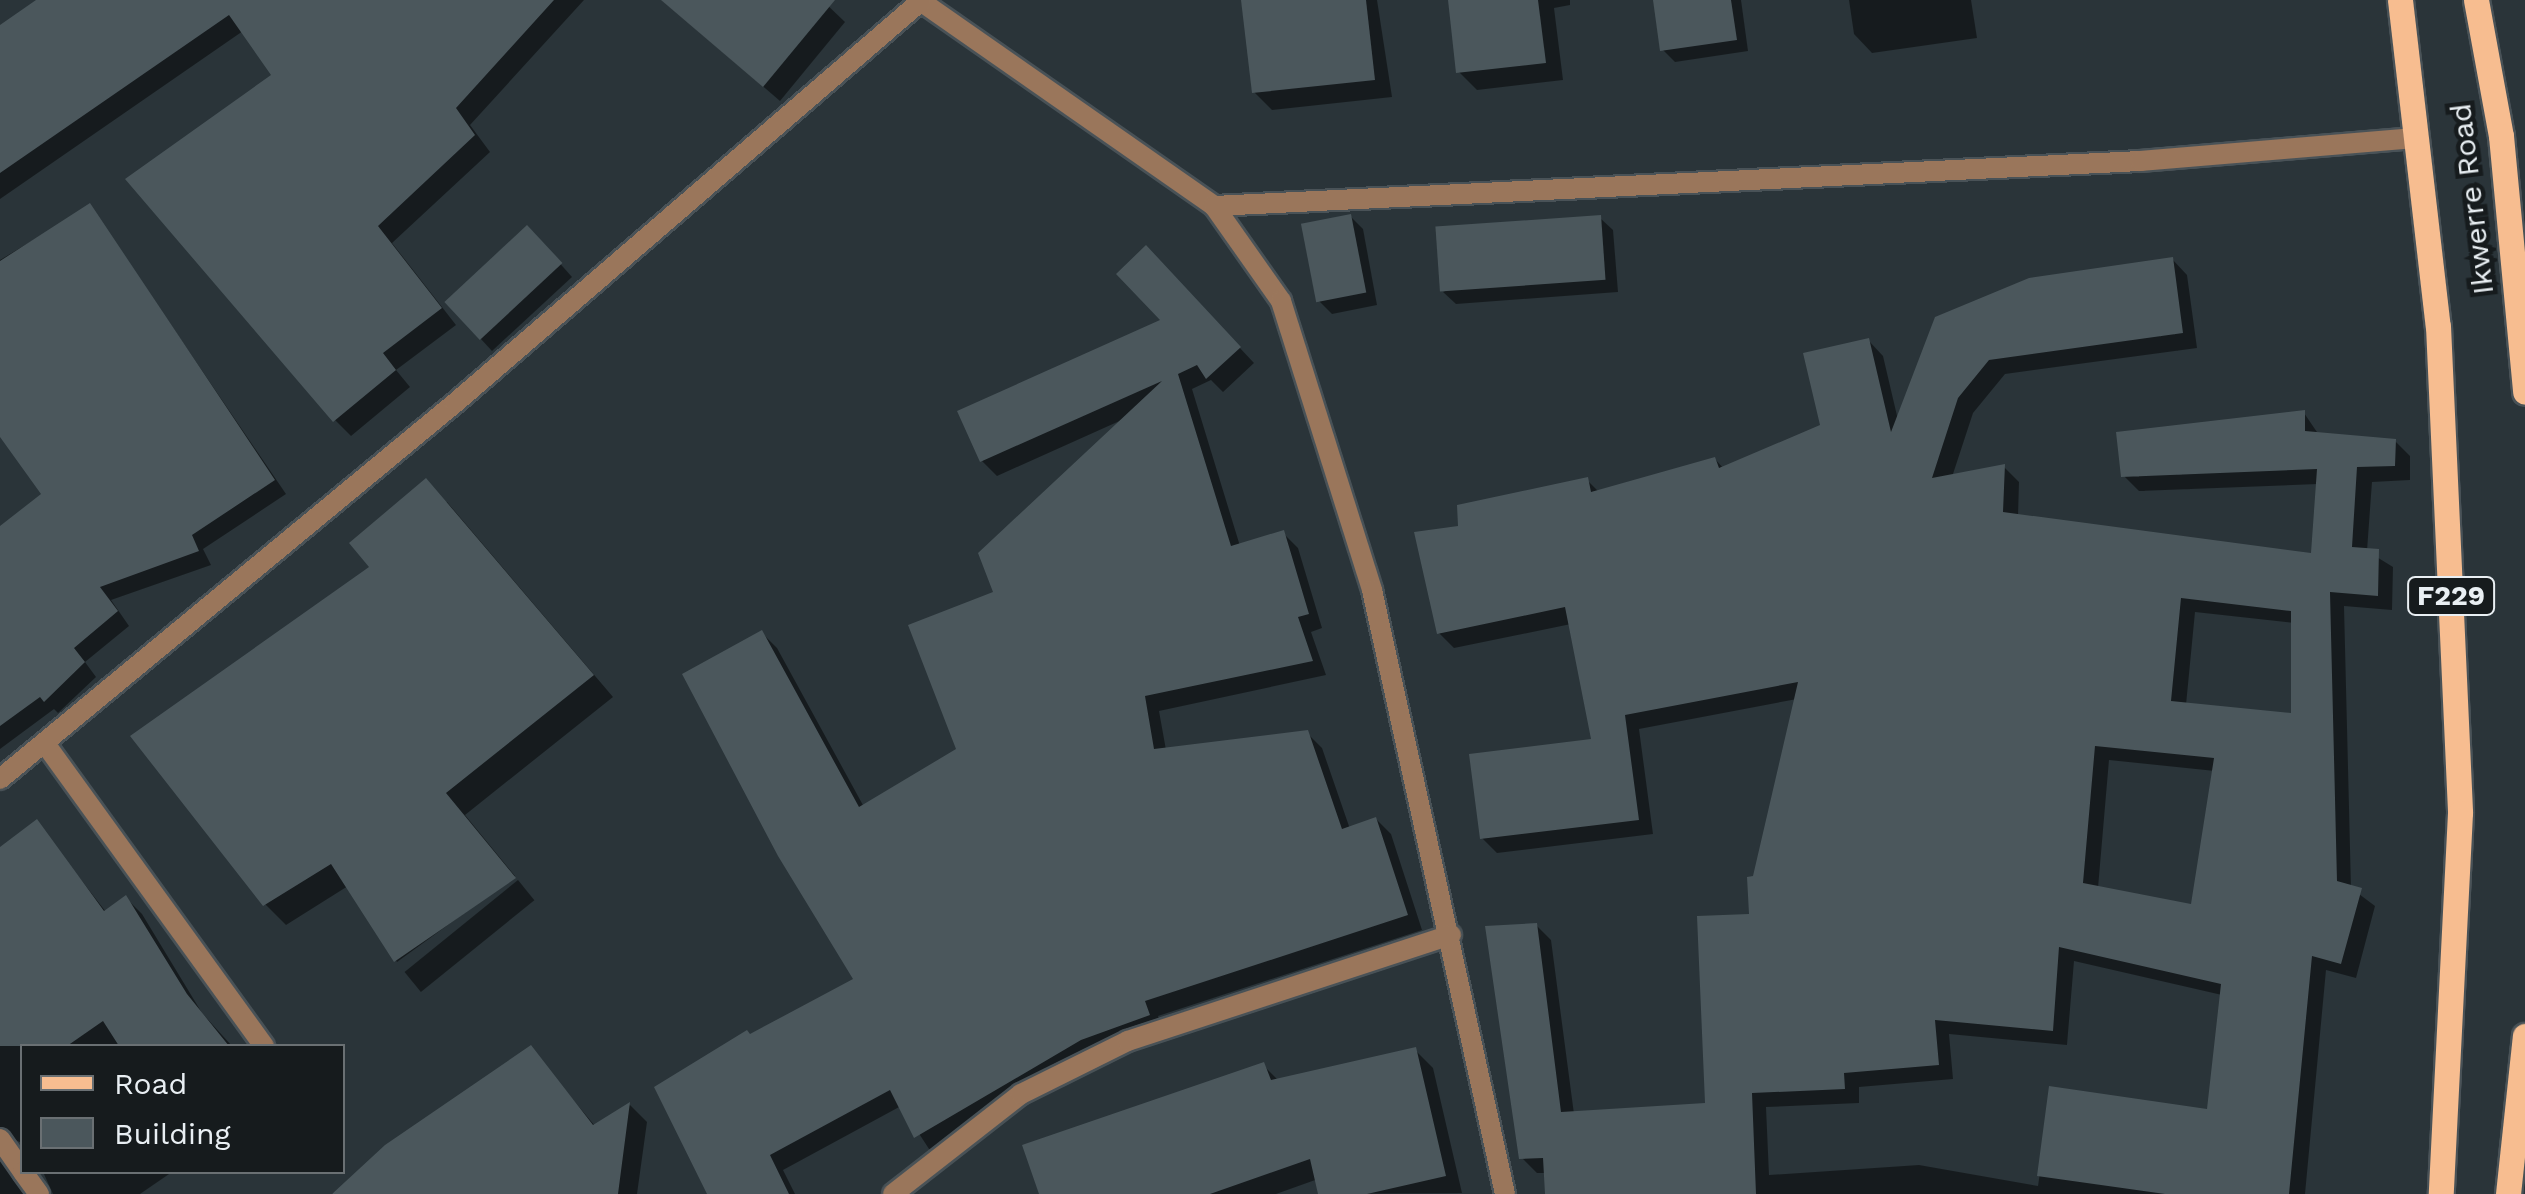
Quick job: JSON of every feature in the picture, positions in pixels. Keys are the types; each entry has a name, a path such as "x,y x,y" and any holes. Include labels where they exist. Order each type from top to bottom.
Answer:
{"main road":[{"name":"F229","path":"2400,0 2438,326 2460,812 2441,1194"},
{"name":"Ikwerre Road","path":"2476,0 2501,136 2525,392"},
{"path":"2508,1194 2525,1036"}],"street":[{"path":"0,779 46,746 920,1 1214,206 1280,301 1372,590 1505,1194"},
{"path":"1214,206 2140,161 2416,138"},
{"path":"46,746 263,1044"},
{"path":"893,1194 1022,1094 1128,1041 1451,935"},
{"path":"0,1138 20,1167"}],"building":[{"path":"36,0 554,0 456,108 475,135 378,226 442,308 383,353 396,370 333,422 125,179 271,75 229,15 0,173 0,25"},
{"path":"661,0 835,0 763,87"},
{"path":"1241,0 1366,0 1375,80 1252,93"},
{"path":"1448,0 1538,0 1546,63 1456,73"},
{"path":"1653,0 1731,0 1737,40 1660,51"},
{"path":"90,203 275,480 192,535 199,551 100,587 118,611 74,648 85,662 44,702 40,697 0,726 0,526 41,494 0,437 0,261"},
{"path":"1351,214 1366,293 1316,302 1301,224"},
{"path":"1601,215 1606,280 1440,291 1435,227"},
{"path":"527,225 562,263 480,340 444,302"},
{"path":"1146,245 1241,347 1206,379 1197,365 1178,374 1231,546 1284,530 1309,614 1298,617 1313,661 1145,696 1154,749 1308,730 1342,829 1376,817 1408,915 1145,1001 1150,1015 1081,1040 914,1138 890,1090 770,1155 789,1194 707,1194 654,1087 747,1030 750,1034 853,979 778,856 682,674 762,630 859,807 956,749 908,625 993,592 978,553 1162,381 980,462 957,411 1160,320 1116,274"},
{"path":"2173,257 2183,333 1989,360 1958,398 1932,478 2005,464 2003,512 2311,553 2317,469 2121,477 2116,432 2305,410 2305,431 2396,439 2395,466 2357,467 2352,547 2379,549 2378,596 2330,592 2337,881 2362,888 2341,964 2312,956 2289,1194 2165,1194 2037,1176 2049,1086 2207,1109 2221,984 2059,947 2053,1031 1935,1020 1939,1065 1844,1073 1845,1089 1752,1093 1756,1194 1545,1194 1543,1158 1519,1159 1485,926 1537,923 1561,1112 1705,1103 1697,916 1749,914 1747,877 1753,876 1798,682 1625,715 1639,820 1480,839 1469,754 1591,739 1565,607 1437,634 1414,532 1458,526 1457,505 1588,477 1591,492 1715,457 1719,468 1820,425 1803,353 1869,338 1891,432 1935,317 2029,278","holes":["2181,598 2291,611 2291,713 2171,701","2095,746 2214,758 2191,904 2083,883"]},
{"path":"426,478 594,675 446,793 516,878 394,962 331,864 263,906 130,736 369,567 349,543"},
{"path":"37,819 104,911 126,895 187,994 227,1044 118,1044 103,1021 70,1044 0,1046 0,847"},
{"path":"531,1045 593,1125 630,1102 618,1194 332,1194 385,1145"},
{"path":"1416,1047 1446,1176 1367,1194 1318,1194 1310,1159 1210,1194 1039,1194 1022,1145 1264,1062 1271,1080"}]}
